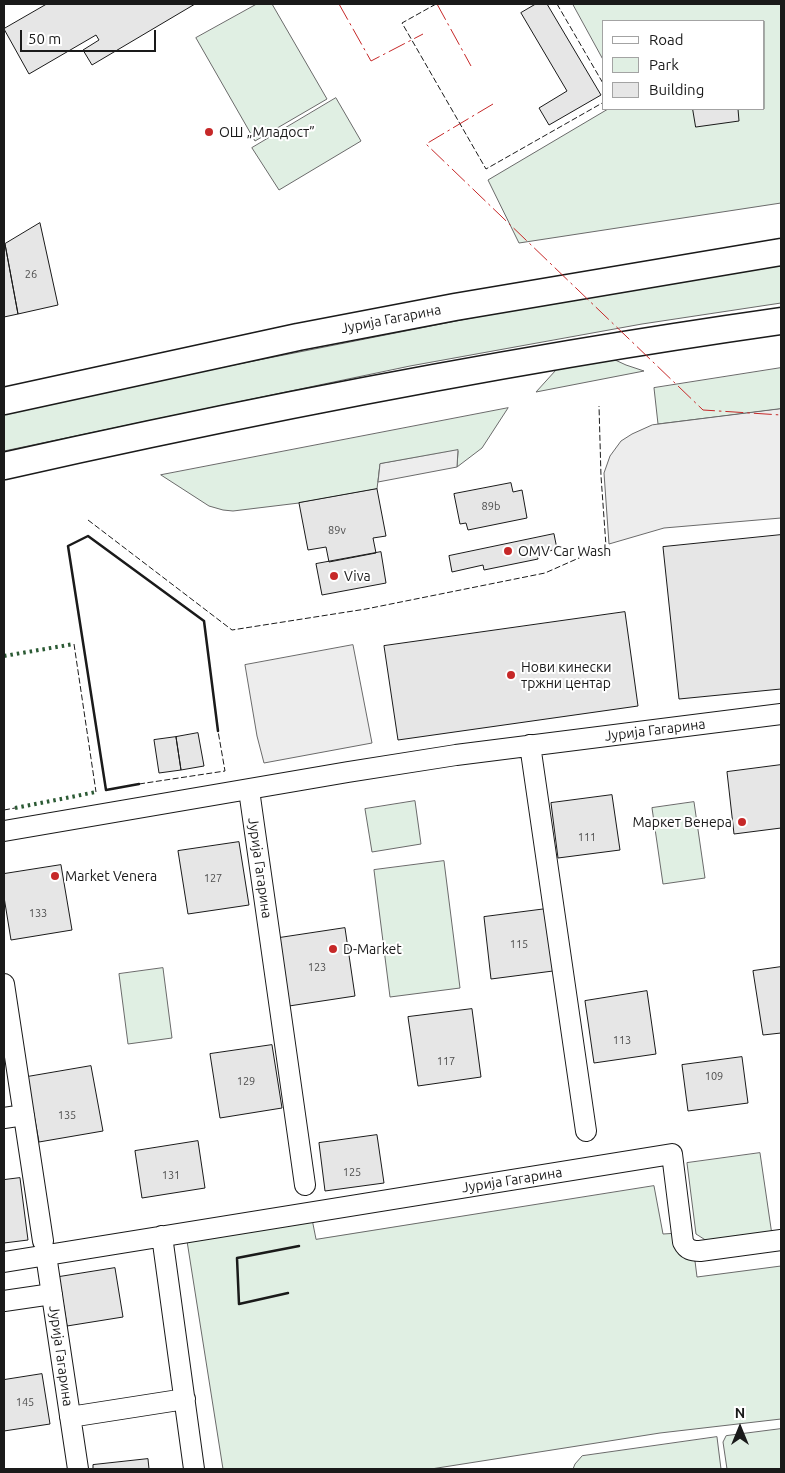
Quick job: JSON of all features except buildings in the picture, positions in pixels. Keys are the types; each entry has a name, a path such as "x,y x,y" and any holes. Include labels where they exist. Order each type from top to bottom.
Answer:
{"main road":[{"name":"Јурија Гагарина","path":"4,401 298,337 455,306 781,252"},
{"path":"4,466 189,425 365,390 568,354 781,320"}],"street":[{"name":"Јурија Гагарина","path":"4,831 348,772 530,745 781,714"},
{"path":"530,745 586,1131"},
{"name":"Јурија Гагарина","path":"249,790 305,1185"},
{"name":"Јурија Гагарина","path":"4,984 78,1469"},
{"path":"4,1118 24,1115"},
{"name":"Јурија Гагарина","path":"4,1262 44,1248 162,1236 672,1154 683,1242 688,1250 700,1251 781,1240"},
{"path":"162,1236 194,1469"},
{"name":"Јурија Гагарина","path":"4,1301 52,1294"},
{"name":"Јурија Гагарина","path":"70,1417 185,1399"}],"green space":[{"path":"257,4 272,4 327,99 255,141 196,38"},
{"path":"573,4 781,4 781,203 519,243 488,180 606,110 765,110 765,20 602,20 602,57"},
{"path":"336,98 361,141 279,190 252,148"},
{"path":"781,266 781,303 642,324 410,366 4,451 4,414 9,412 127,386 527,307"},
{"path":"613,359 644,371 536,392 556,370"},
{"path":"781,368 781,409 658,424 654,388"},
{"path":"508,408 482,448 457,467 458,451 380,464 377,489 299,503 233,511 209,506 161,475"},
{"path":"415,801 421,844 372,852 365,809"},
{"path":"694,802 705,878 663,884 652,808"},
{"path":"444,861 460,988 390,997 374,870"},
{"path":"163,968 172,1038 128,1044 119,974"},
{"path":"760,1153 772,1235 707,1241 696,1234 687,1163"},
{"path":"654,1186 663,1234 679,1233 689,1259 695,1261 697,1277 781,1266 781,1419 660,1433 431,1469 223,1469 187,1241 312,1219 316,1239"},
{"path":"781,1429 781,1469 727,1469 723,1442 726,1436"},
{"path":"717,1437 721,1469 573,1469 582,1456"}],"shaded area":[{"path":"781,409 781,518 664,528 609,544 604,473 610,456 621,441 652,425"},
{"path":"458,450 457,467 378,482 380,464"},
{"path":"353,645 372,743 264,763 257,736 245,665"}],"hedge":[{"path":"4,656 74,644"},
{"path":"15,808 96,792"}],"fence":[{"path":"436,4 402,23 486,169 602,103"},
{"path":"557,4 602,82"},
{"path":"88,520 232,630 366,609 545,573 606,546 599,406"},
{"path":"74,644 96,792"},
{"path":"139,784 225,771 218,731"},
{"path":"4,810 15,808"}],"wall":[{"path":"139,784 106,790 68,546 88,536 204,621 218,731"},
{"path":"288,1293 239,1304 237,1258 299,1246"}],"power":[{"path":"339,4 371,61 423,34"},
{"path":"437,4 471,66"},
{"path":"493,104 426,144 703,410 781,415"}],"place":[{"name":"ОШ „Младост”","path":"209,132"},
{"name":"OMV Car Wash","path":"508,551"},
{"name":"Viva","path":"334,576"},
{"name":"Нови кинески тржни центар","path":"511,675"},
{"name":"Маркет Венера","path":"742,822"},
{"name":"Market Venera","path":"55,876"},
{"name":"D-Market","path":"333,949"}]}
